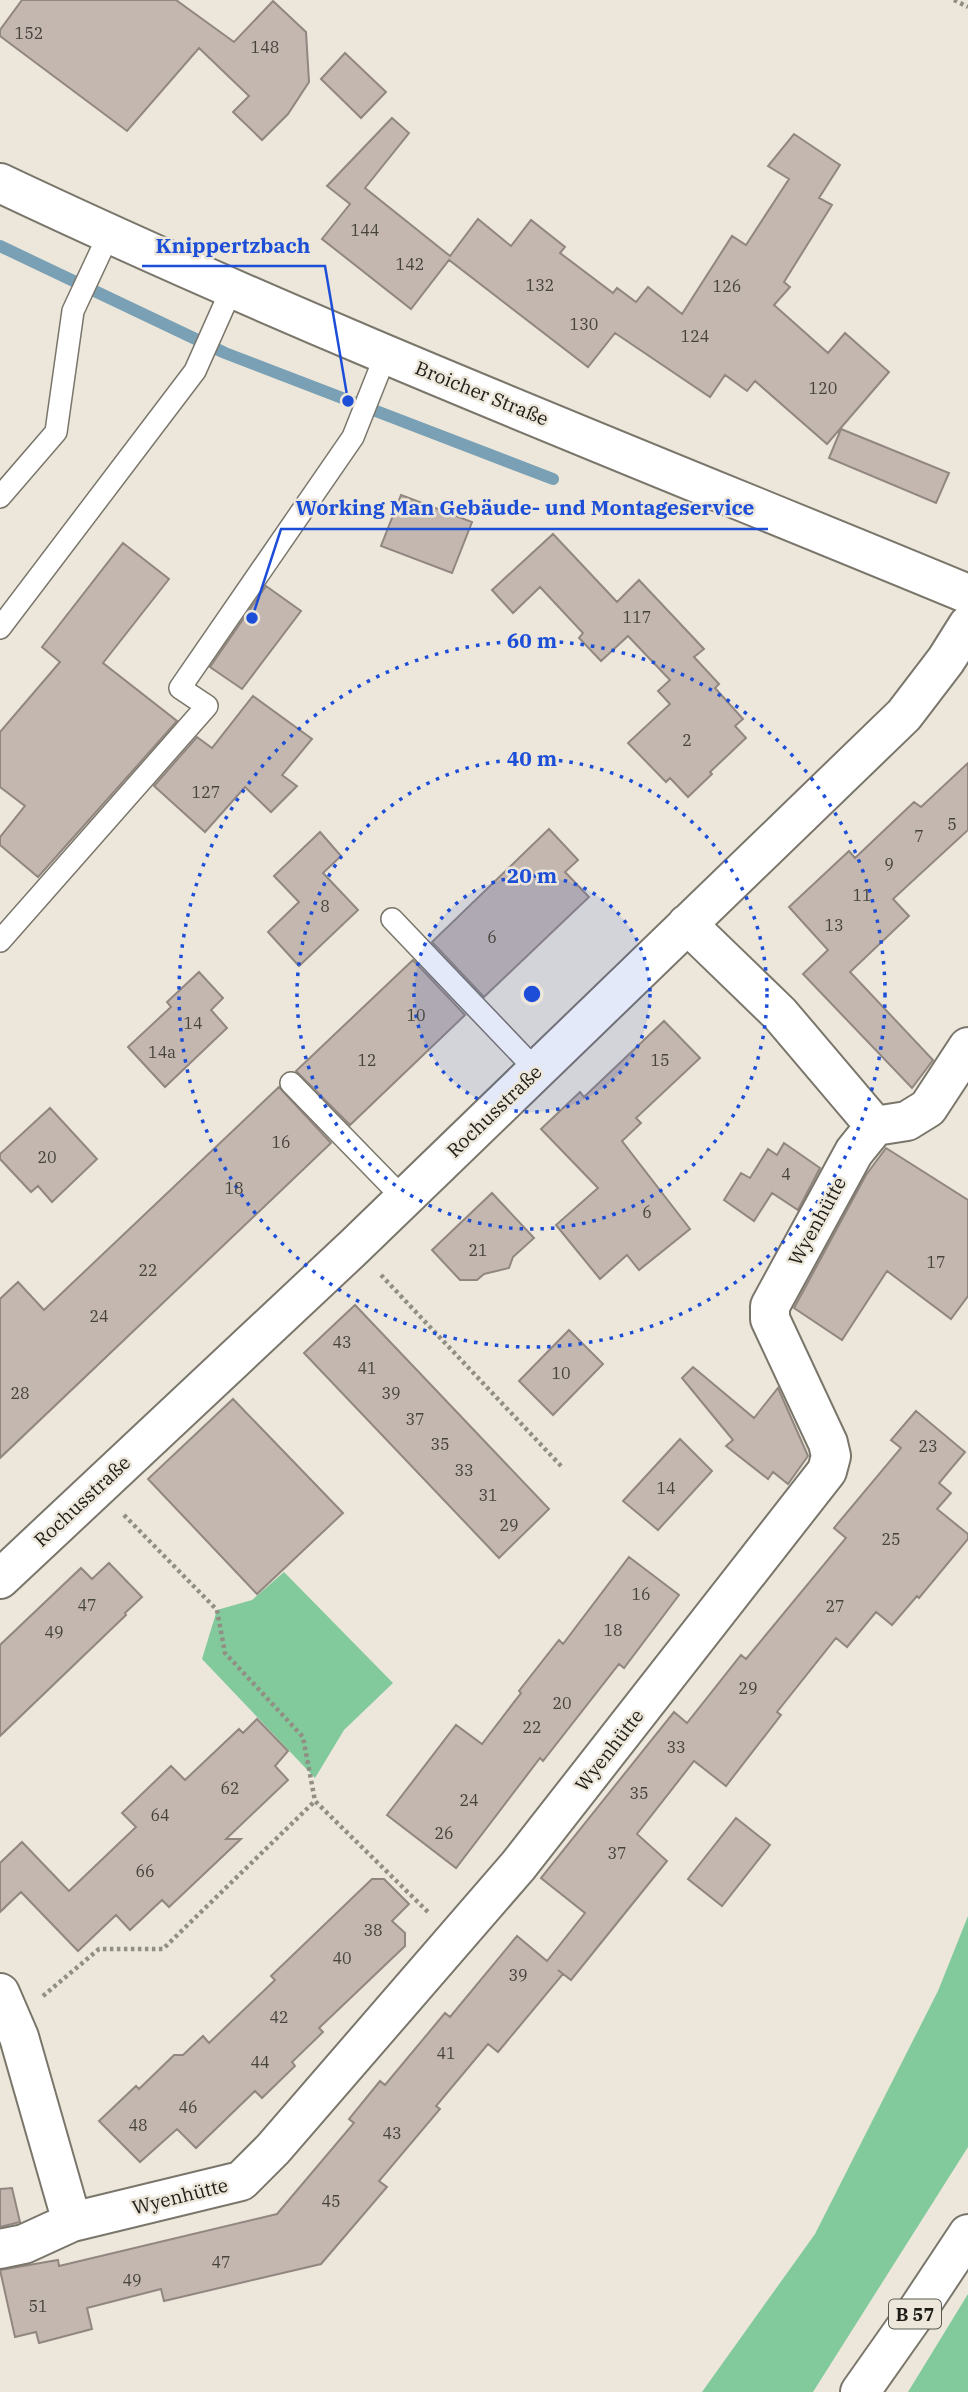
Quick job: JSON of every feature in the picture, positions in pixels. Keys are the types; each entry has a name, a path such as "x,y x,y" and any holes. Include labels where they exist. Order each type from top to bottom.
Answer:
{"street":[{"name":"Broicher Straße","path":"0,183 102,248 225,304 380,368 968,594"},
{"name":"Rochusstraße","path":"0,1579 355,1246 904,715 946,660 968,625"},
{"path":"687,925 780,1014 875,1126 907,1121 928,1108 968,1046"},
{"name":"Wyenhütte","path":"0,2249 24,2244 72,2222 242,2181 273,2149 518,1866 827,1471 831,1456 828,1443 770,1319 770,1306 854,1152 875,1126"},
{"path":"6,2007 72,2222"},
{"name":"B 57","path":"860,2392 968,2234"}],"lane":[{"path":"0,497 56,432 73,311 102,248"},
{"path":"0,628 195,371 225,304"},
{"path":"0,942 206,706 180,688 355,432 380,368"},
{"path":"392,919 536,1070"},
{"path":"291,1083 403,1198"}],"path":[{"path":"954,0 968,7"},
{"path":"355,1246 562,1467"},
{"path":"97,1487 217,1610 225,1653 303,1737 315,1801 455,1939"},
{"path":"6,2007 99,1949 163,1949 315,1801"}],"green space":[{"path":"284,1572 393,1683 344,1730 315,1778 202,1659 217,1610 252,1600"},
{"path":"968,1916 968,2147 813,2392 702,2392 815,2234 938,1991"},
{"path":"968,2294 968,2392 908,2392"}],"building":[{"path":"22,0 176,0 234,42 273,1 306,32 309,82 288,114 262,140 233,112 249,96 199,48 127,131 0,36 0,30"},
{"path":"345,53 386,92 361,118 321,79"},
{"path":"392,118 409,133 365,188 450,256 478,219 511,246 531,220 565,247 560,253 613,293 617,288 636,302 648,287 682,314 732,236 746,245 789,179 768,166 794,134 840,165 819,198 832,205 784,282 790,287 774,305 828,353 845,333 889,372 827,444 755,381 747,391 725,375 710,397 615,333 588,367 449,260 411,309 322,239 350,204 327,186"},
{"path":"841,429 949,473 936,503 829,458"},
{"path":"401,495 472,522 452,573 381,546"},
{"path":"553,534 617,602 639,580 704,649 694,657 719,684 715,688 743,719 735,726 746,738 688,797 670,778 666,782 628,743 670,704 658,691 670,680 628,636 601,661 579,638 583,633 540,587 513,613 492,590"},
{"path":"123,543 169,579 103,663 177,721 38,877 0,845 0,837 25,806 0,787 0,732 60,662 42,647"},
{"path":"266,586 301,611 242,689 210,667"},
{"path":"253,696 312,739 282,775 297,786 271,812 245,787 205,832 154,786 197,737 212,748"},
{"path":"968,763 968,830 893,899 909,916 850,972 933,1060 912,1088 803,974 828,950 789,907 849,851 855,858 914,802 921,807"},
{"path":"549,829 578,860 565,872 589,897 484,997 432,942"},
{"path":"320,832 341,856 323,873 358,910 299,966 268,932 299,902 274,876"},
{"path":"413,960 465,1015 350,1125 296,1071"},
{"path":"199,972 223,998 211,1010 227,1028 165,1087 128,1047 171,1007 167,1002"},
{"path":"664,1021 700,1058 636,1118 641,1123 622,1141 690,1229 639,1270 627,1255 600,1279 556,1225 598,1188 541,1129 580,1092 584,1097"},
{"path":"279,1087 331,1143 0,1458 0,1299 18,1282 44,1310"},
{"path":"50,1108 97,1159 52,1202 38,1186 31,1192 0,1159 0,1154"},
{"path":"784,1143 820,1168 798,1210 772,1193 754,1221 724,1200 741,1173 750,1178 768,1149 777,1155"},
{"path":"886,1148 968,1200 968,1296 951,1319 887,1271 842,1340 794,1308 866,1175"},
{"path":"492,1193 534,1238 513,1257 509,1268 484,1274 477,1280 460,1280 432,1250"},
{"path":"355,1305 549,1509 499,1558 304,1353"},
{"path":"569,1330 603,1364 553,1415 519,1381"},
{"path":"693,1367 754,1418 778,1388 808,1456 788,1484 773,1472 768,1479 726,1446 733,1440 682,1378"},
{"path":"233,1399 343,1513 257,1594 148,1479"},
{"path":"916,1411 965,1452 939,1483 951,1493 937,1509 968,1534 968,1539 919,1598 917,1596 892,1625 876,1612 847,1647 836,1638 777,1712 781,1715 726,1786 694,1761 637,1834 667,1861 571,1980 558,1970 563,1974 498,2052 488,2044 436,2106 440,2109 379,2181 387,2187 321,2264 164,2301 161,2289 87,2308 92,2329 39,2343 36,2332 15,2337 0,2270 58,2260 59,2266 277,2214 354,2123 349,2119 380,2081 385,2085 445,2013 450,2017 517,1936 547,1961 585,1913 541,1878 674,1712 687,1723 741,1655 746,1659 846,1538 834,1528 901,1448 891,1440"},
{"path":"680,1439 712,1471 658,1530 623,1501"},
{"path":"629,1557 679,1595 624,1668 619,1664 543,1761 540,1758 456,1868 387,1815 456,1725 482,1744 559,1640 563,1644"},
{"path":"109,1563 142,1597 0,1736 0,1645 81,1568 92,1579"},
{"path":"257,1719 288,1751 275,1766 288,1780 226,1839 241,1839 169,1907 162,1900 130,1930 116,1915 78,1951 21,1892 0,1912 0,1863 22,1842 69,1891 136,1827 122,1813 171,1766 185,1780 239,1729 243,1733"},
{"path":"736,1818 770,1845 722,1906 688,1879"},
{"path":"372,1879 384,1879 409,1904 392,1921 405,1933 405,1946 319,2028 323,2032 292,2062 295,2066 262,2098 255,2091 196,2148 177,2129 140,2162 99,2121 136,2086 139,2089 174,2055 183,2055 203,2036 209,2043 275,1980 271,1976"},
{"path":"12,2188 20,2222 0,2227 0,2189"}],"waterway":[{"path":"0,246 225,353 553,479"}],"place":[{"name":"Knippertzbach","path":"348,401"},
{"name":"Working Man Gebäude- und Montageservice","path":"252,618"}]}
